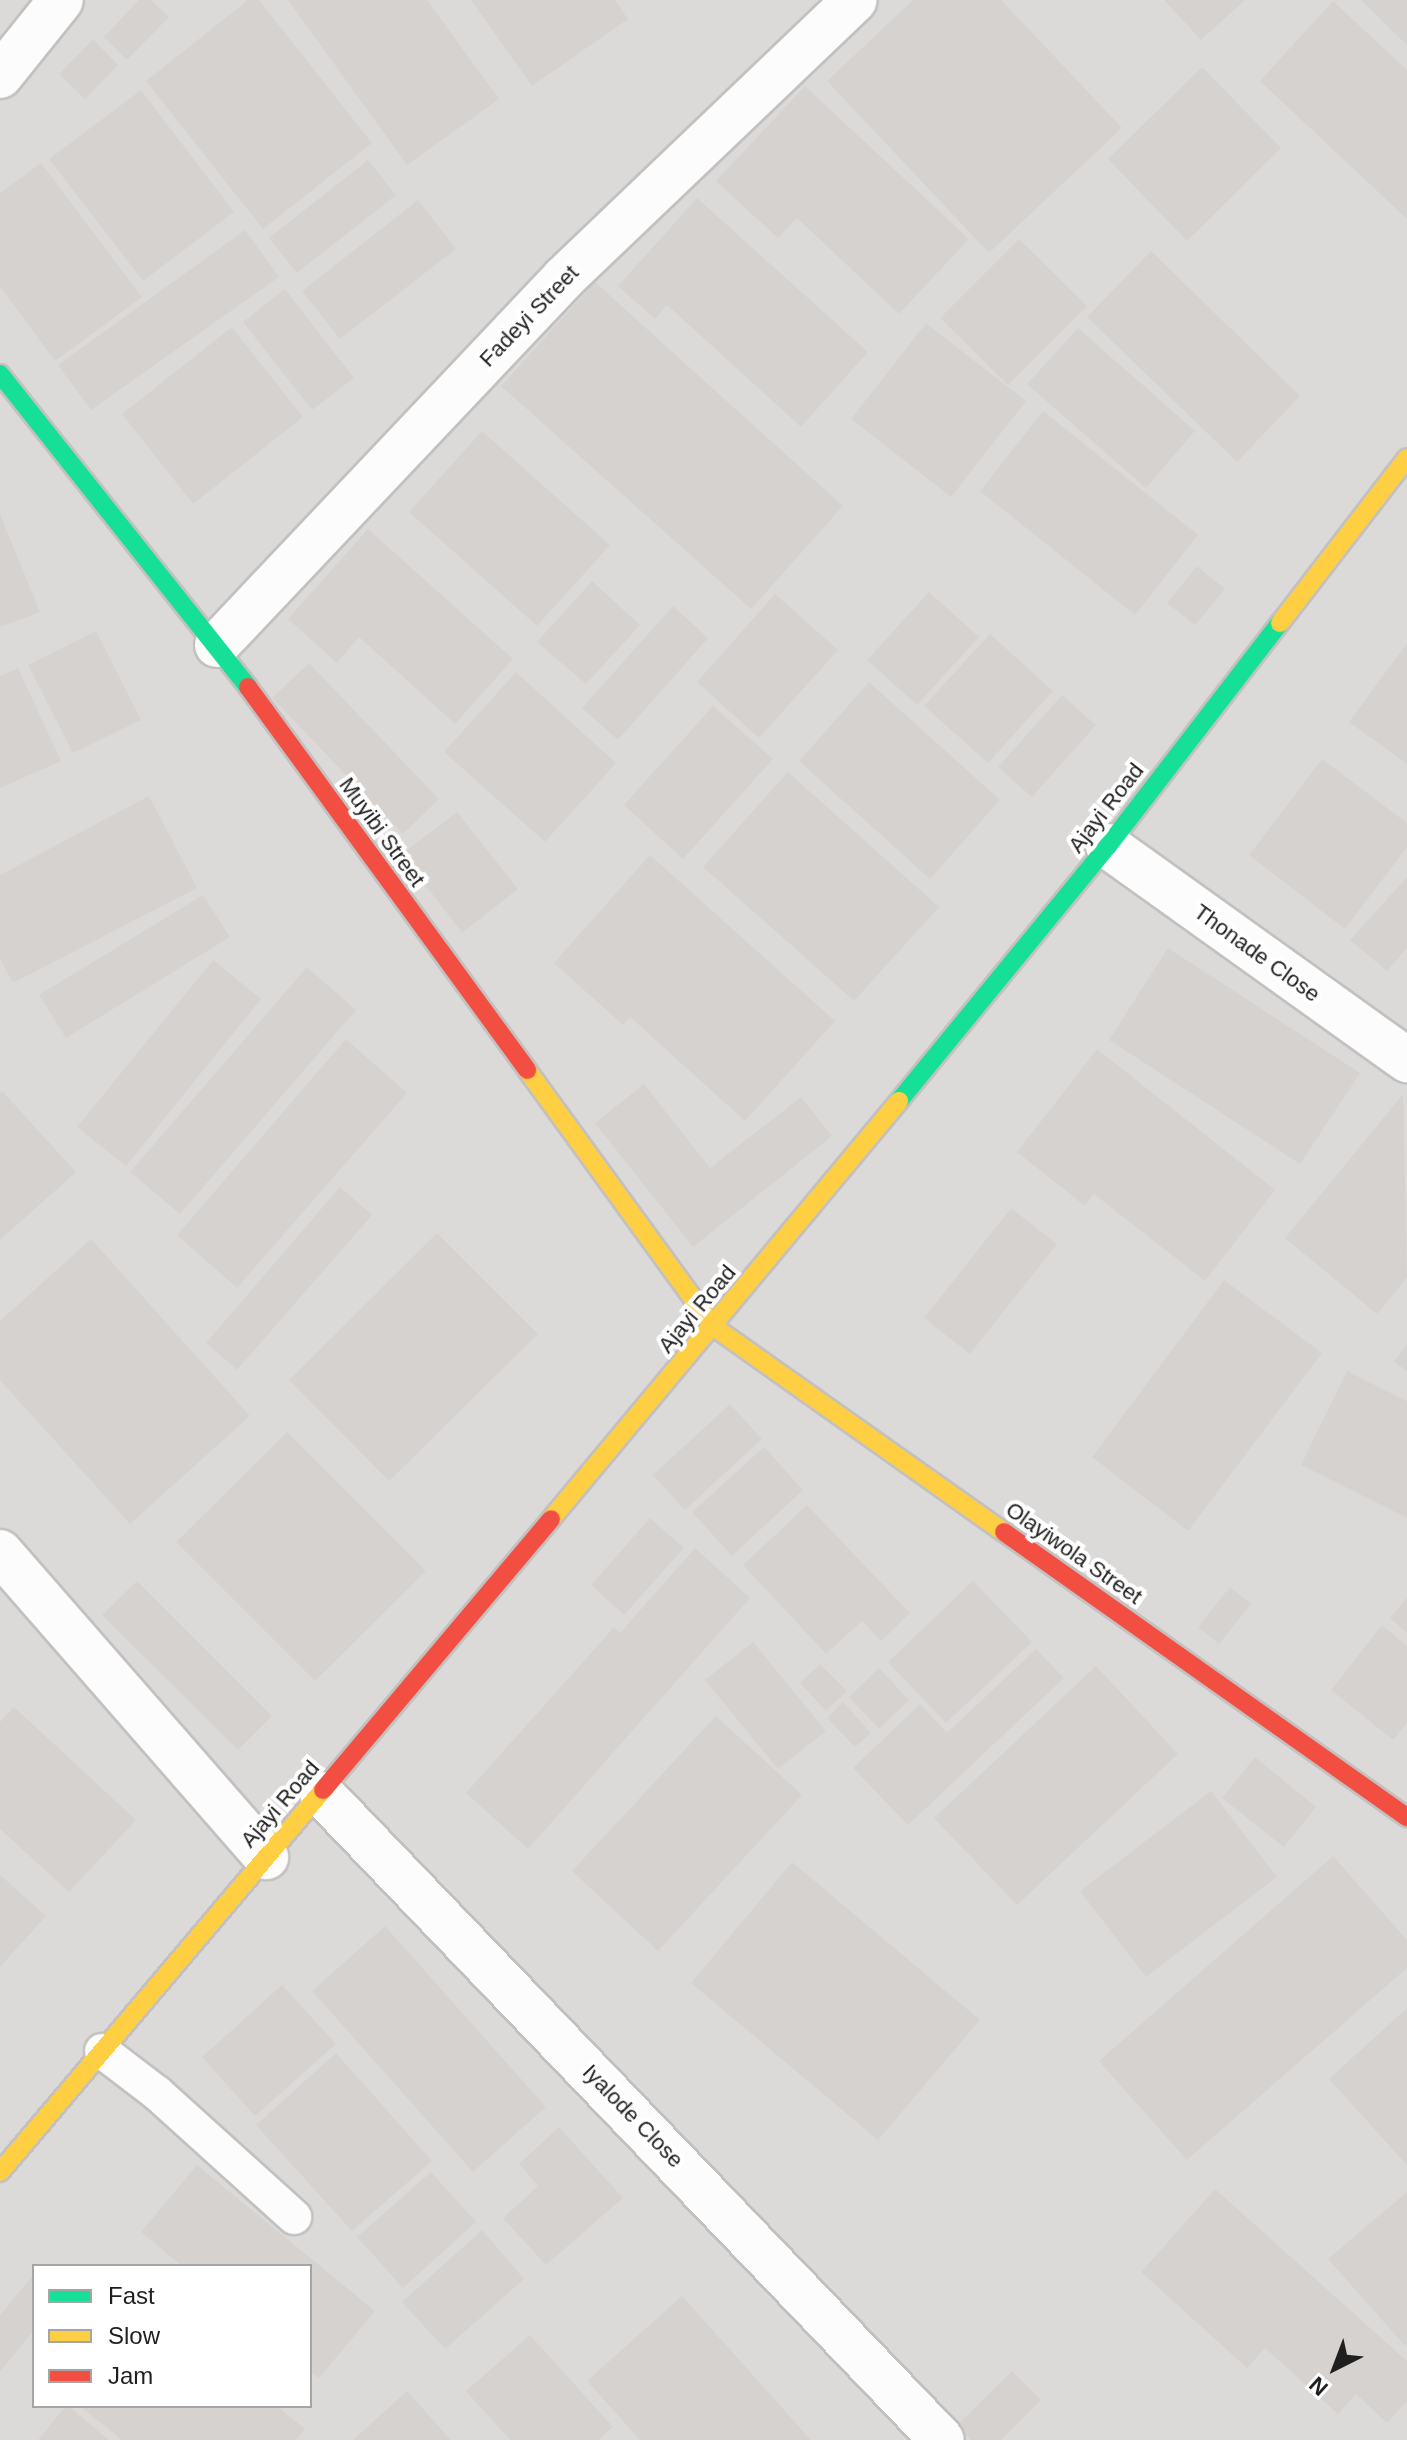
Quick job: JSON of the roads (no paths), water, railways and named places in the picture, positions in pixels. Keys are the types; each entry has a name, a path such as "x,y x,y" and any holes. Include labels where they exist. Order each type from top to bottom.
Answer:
{"street":[{"path":"0,76 61,0"},
{"name":"Fadeyi Street","path":"217,645 564,278 855,0"},
{"name":"Muyibi Street","path":"0,374 217,645 714,1327"},
{"name":"Ajayi Road","path":"0,2172 714,1327 1108,846 1407,458"},
{"name":"Thonade Close","path":"1108,846 1407,1060"},
{"name":"Olayiwola Street","path":"714,1327 1407,1817"},
{"path":"0,1552 266,1857"},
{"name":"Iyalode Close","path":"322,1794 942,2440"}],"lane":[{"path":"102,2051 157,2093 294,2217"}]}
